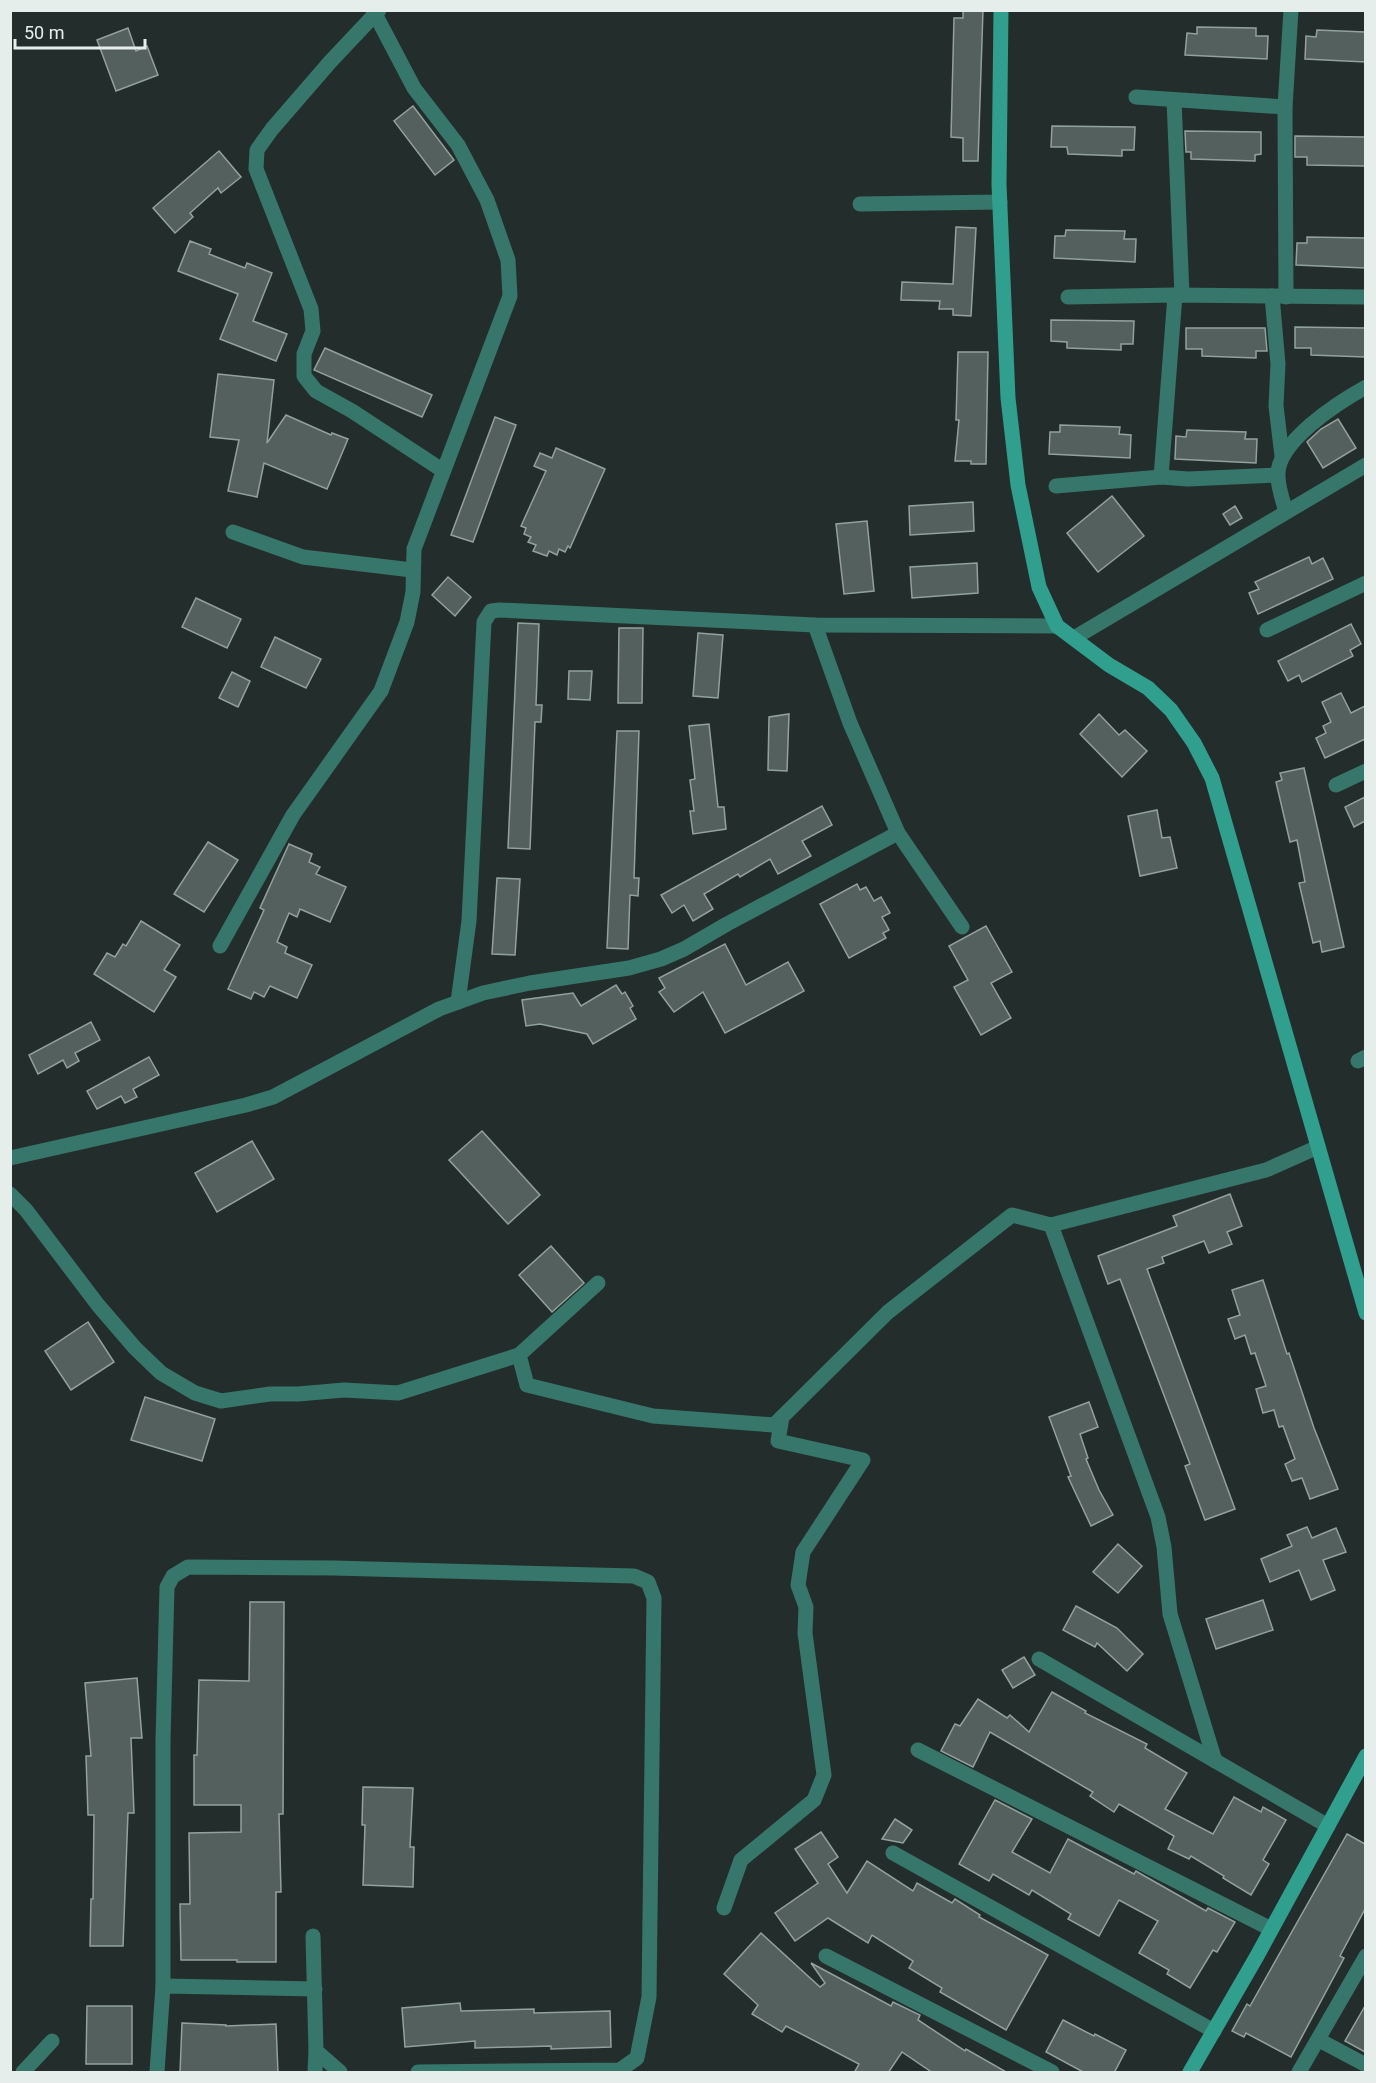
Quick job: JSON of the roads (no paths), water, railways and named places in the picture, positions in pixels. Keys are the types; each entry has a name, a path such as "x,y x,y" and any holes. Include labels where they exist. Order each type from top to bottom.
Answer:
{"main road":[{"path":"1002,10 1000,202 1008,398 1018,485 1039,587 1057,626 1109,665 1148,688 1171,710 1194,742 1212,778 1364,1303"},
{"path":"1190,2073 1365,1756"}],"street":[{"path":"1286,512 1277,475 1282,456 1276,406 1285,107 1291,10"},
{"path":"220,946 293,815 381,691 407,622 413,592 414,549 442,470 510,296 508,260 487,200 458,145 414,88 376,12 272,129 257,150 256,169 311,309 313,331 304,354 304,376 316,391 382,429 442,470"},
{"path":"1136,98 1285,107"},
{"path":"1161,477 1178,295 1174,100"},
{"path":"860,204 1000,202"},
{"path":"1068,297 1178,295 1365,297"},
{"path":"1282,456 1323,415 1365,387"},
{"path":"1074,639 1365,465"},
{"path":"1056,486 1161,477 1188,479 1277,475"},
{"path":"233,532 303,557 412,570"},
{"path":"1268,630 1365,583"},
{"path":"458,1002 469,921 484,622 491,611 815,625 1057,626"},
{"path":"815,625 850,723 898,833 962,927"},
{"path":"1336,784 1365,771"},
{"path":"10,1158 273,1097 439,1009 483,993 530,983 629,968 661,959 684,949 898,833"},
{"path":"519,1355 527,1384 653,1416 774,1425 888,1312 1012,1215 1051,1225 1266,1170 1318,1147"},
{"path":"10,1194 26,1210 98,1305 135,1348 161,1373 195,1393 221,1401 270,1394 344,1390 399,1393 519,1355 598,1283"},
{"path":"1051,1225 1158,1518 1164,1547 1170,1614 1215,1761"},
{"path":"724,1908 741,1860 814,1800 824,1775 805,1633 806,1607 798,1585 803,1552 863,1460 778,1441 782,1417"},
{"path":"158,2073 163,1986 164,1662 167,1587 172,1576 188,1568 322,1568 612,1575 634,1576 648,1582 654,1598 649,1997 637,2058 620,2070 418,2073"},
{"path":"1039,1659 1328,1826"},
{"path":"918,1750 1271,1929"},
{"path":"893,1853 1214,2031"},
{"path":"313,1936 315,2073"},
{"path":"826,1956 1052,2073"},
{"path":"1299,2073 1365,1956"},
{"path":"163,1986 315,1989"},
{"path":"1319,2040 1365,2065"},
{"path":"22,2073 52,2041"},
{"path":"316,2050 340,2073"}]}
